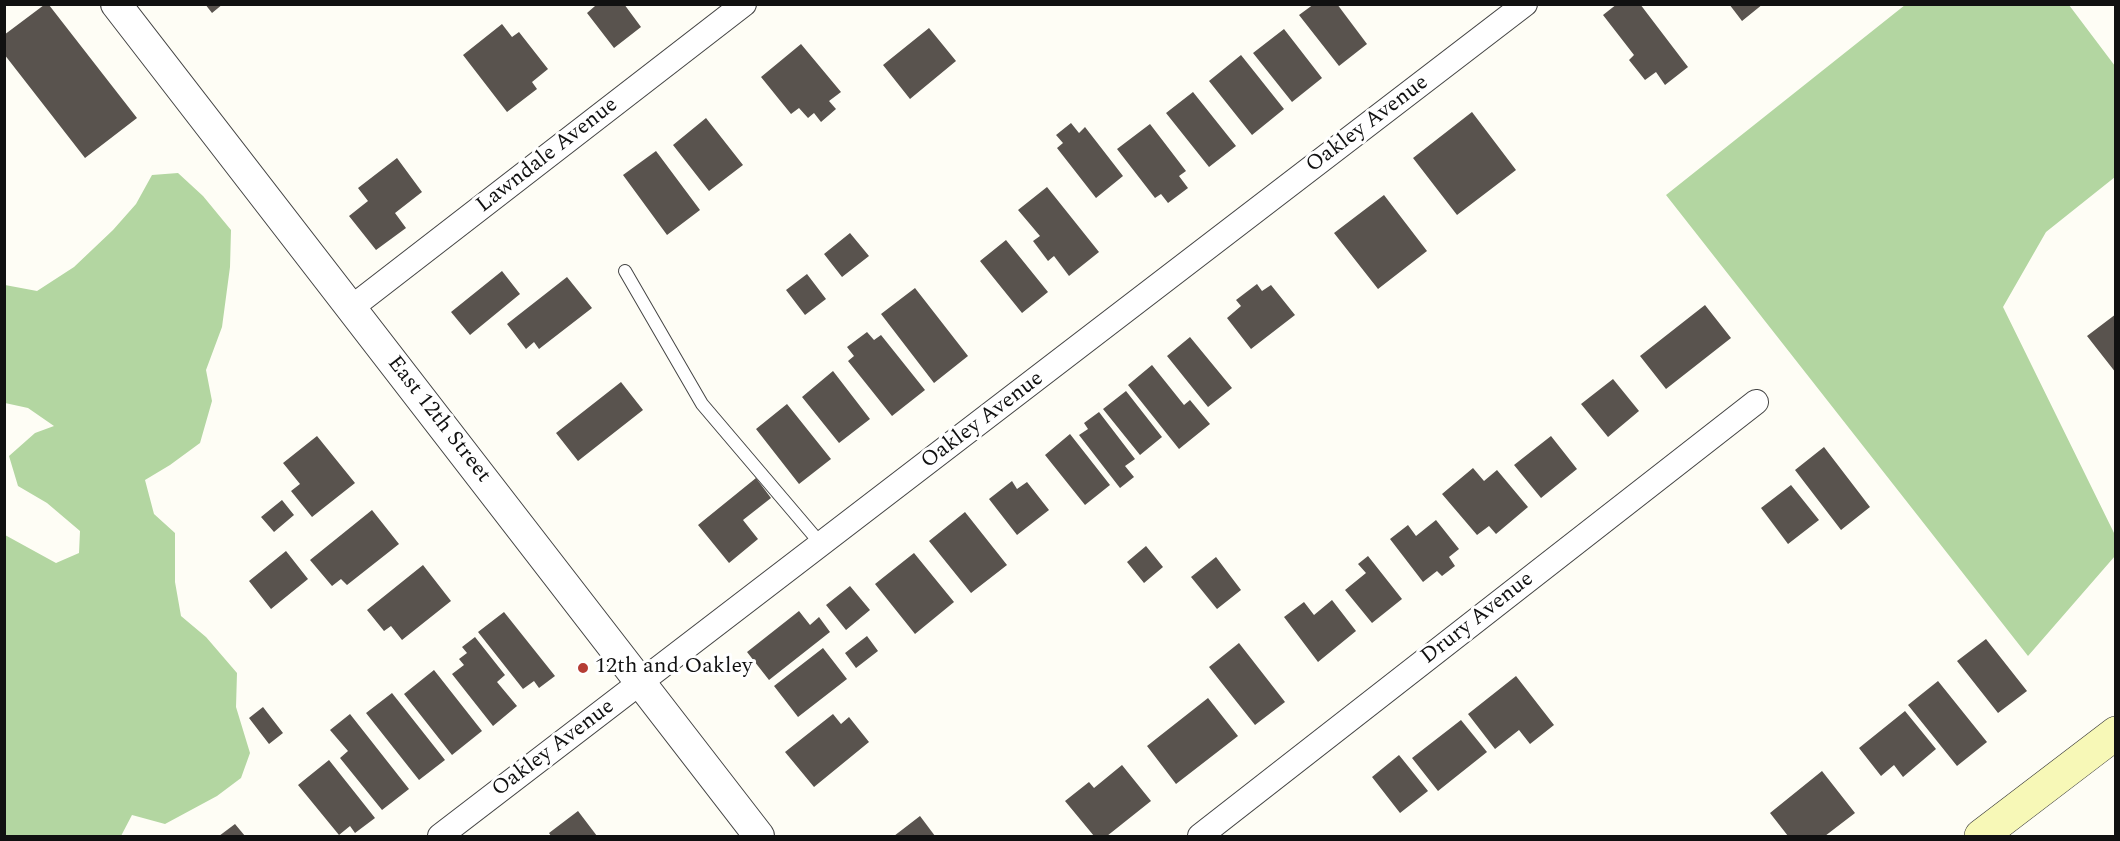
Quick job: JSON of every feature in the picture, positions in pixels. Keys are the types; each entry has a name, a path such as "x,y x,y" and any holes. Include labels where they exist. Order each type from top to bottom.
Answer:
{"main road":[{"path":"1981,837 2115,733"}],"street":[{"name":"East 12th Street","path":"116,4 759,837"},
{"name":"Lawndale Avenue","path":"351,308 744,4"},
{"name":"Oakley Avenue","path":"440,837 1525,4"},
{"name":"Drury Avenue","path":"1200,837 1756,402"}],"lane":[{"path":"625,271 702,404 821,544"}],"green space":[{"path":"1905,5 2069,5 2115,66 2115,177 2046,232 2003,307 2115,535 2115,556 2028,656 1666,195"},
{"path":"178,173 203,196 231,230 230,267 222,327 206,370 212,401 200,443 145,480 154,514 175,533 175,582 181,616 206,637 237,673 236,707 250,753 241,778 217,796 165,824 132,815 121,836 5,836 5,535 56,563 79,553 80,531 47,503 18,486 9,456 35,433 54,426 28,408 5,403 5,285 37,291 74,267 113,230 136,204 152,175"}],"building":[{"path":"205,4 223,4 212,13"},
{"path":"594,4 624,4 641,27 614,48 587,13 595,6"},
{"path":"1314,4 1337,4 1367,44 1339,66 1299,15"},
{"path":"1617,4 1640,4 1688,67 1665,85 1656,72 1645,80 1629,60 1634,55 1603,15"},
{"path":"1729,4 1763,4 1742,21"},
{"path":"44,5 49,5 137,118 85,158 4,54 4,35"},
{"path":"502,24 512,37 519,32 548,69 532,82 537,89 507,112 463,55"},
{"path":"929,28 956,61 910,99 883,65"},
{"path":"1284,29 1322,78 1292,102 1253,53"},
{"path":"801,44 841,92 829,101 836,109 821,122 814,113 808,118 799,108 791,114 761,77"},
{"path":"1241,55 1284,109 1252,135 1209,81"},
{"path":"1193,92 1236,146 1209,167 1166,113"},
{"path":"1472,112 1516,170 1457,215 1413,158"},
{"path":"706,118 743,165 709,191 673,145"},
{"path":"1071,123 1079,133 1085,127 1123,176 1096,198 1057,148 1063,143 1056,135"},
{"path":"1150,124 1186,171 1179,176 1188,188 1168,203 1161,194 1155,198 1117,149"},
{"path":"656,151 700,210 667,235 623,175"},
{"path":"397,158 422,192 395,213 406,228 376,250 349,216 368,201 358,188"},
{"path":"1047,187 1099,252 1069,276 1054,256 1048,261 1033,241 1040,236 1018,210"},
{"path":"1384,195 1427,251 1378,289 1334,233"},
{"path":"850,233 869,256 842,277 824,254"},
{"path":"1006,240 1048,292 1022,313 980,261"},
{"path":"502,271 520,294 470,335 451,312"},
{"path":"807,274 826,299 805,315 786,290"},
{"path":"567,277 592,308 539,349 534,342 526,349 507,324"},
{"path":"1257,284 1262,291 1271,285 1295,315 1251,349 1227,318 1241,306 1236,300"},
{"path":"915,288 968,356 934,383 881,314"},
{"path":"1705,305 1731,338 1666,389 1640,356"},
{"path":"2116,314 2116,373 2087,336"},
{"path":"867,332 874,340 881,335 925,390 892,416 848,361 854,356 847,347"},
{"path":"1190,337 1232,388 1208,407 1167,356"},
{"path":"1152,365 1184,405 1190,400 1210,424 1179,449 1128,385"},
{"path":"833,371 870,419 839,443 802,397"},
{"path":"1613,379 1639,411 1608,437 1581,404"},
{"path":"621,382 643,410 578,461 556,433"},
{"path":"1126,391 1162,437 1140,455 1103,409"},
{"path":"787,404 831,459 799,484 756,429"},
{"path":"1099,412 1135,459 1125,466 1134,477 1120,488 1079,435 1088,429 1084,423"},
{"path":"1070,434 1110,485 1085,505 1045,455"},
{"path":"317,436 355,483 312,517 291,491 300,484 283,463"},
{"path":"1551,436 1577,469 1541,498 1514,465"},
{"path":"1824,447 1870,507 1841,530 1795,470"},
{"path":"1473,468 1484,481 1497,470 1528,507 1496,534 1489,526 1477,535 1442,494"},
{"path":"756,478 771,498 743,520 758,539 729,563 698,525"},
{"path":"1012,481 1017,489 1027,482 1049,510 1017,535 989,499"},
{"path":"1791,485 1819,520 1788,544 1761,508"},
{"path":"282,500 294,515 274,532 261,517"},
{"path":"372,510 399,544 347,585 341,579 332,586 310,560"},
{"path":"965,512 1007,565 971,593 929,541"},
{"path":"1436,520 1459,549 1449,557 1455,566 1442,576 1437,571 1423,582 1390,539 1408,525 1416,536"},
{"path":"1146,546 1163,567 1144,583 1127,562"},
{"path":"286,551 308,579 271,609 249,581"},
{"path":"914,553 954,602 915,634 875,584"},
{"path":"1368,556 1402,599 1372,623 1345,590 1366,573 1358,564"},
{"path":"1216,557 1241,590 1217,609 1191,577"},
{"path":"423,565 451,601 402,640 391,626 384,631 367,610"},
{"path":"850,586 870,610 846,630 826,605"},
{"path":"1332,600 1356,631 1318,662 1284,617 1304,602 1314,615"},
{"path":"799,611 810,625 819,617 830,632 769,680 747,652"},
{"path":"504,612 555,676 539,688 534,681 523,689 478,632"},
{"path":"867,636 878,651 856,668 845,653"},
{"path":"475,637 505,675 497,682 517,706 493,726 452,674 464,665 459,659 467,653 462,647"},
{"path":"1986,639 2027,691 1998,713 1957,661"},
{"path":"1239,643 1285,702 1255,725 1209,667"},
{"path":"823,648 847,679 798,717 774,686"},
{"path":"434,670 482,731 452,755 404,694"},
{"path":"1516,676 1554,725 1530,744 1519,730 1495,749 1468,714"},
{"path":"1938,681 1987,742 1957,766 1908,705"},
{"path":"392,693 445,760 419,780 366,713"},
{"path":"1208,698 1238,736 1176,784 1147,746"},
{"path":"263,707 283,733 269,744 249,718"},
{"path":"1905,711 1936,749 1903,777 1894,765 1881,776 1859,748"},
{"path":"350,714 409,789 382,810 340,758 348,751 330,730"},
{"path":"833,714 841,724 849,717 869,742 814,787 785,752"},
{"path":"1461,720 1487,752 1438,791 1412,758"},
{"path":"1399,755 1428,791 1400,813 1372,777"},
{"path":"329,760 375,818 355,833 350,826 339,835 298,785"},
{"path":"1122,765 1151,801 1107,836 1094,836 1065,801 1089,782 1094,788"},
{"path":"1822,771 1855,813 1825,836 1788,836 1770,813"},
{"path":"578,811 597,836 551,836 549,833"},
{"path":"920,816 935,836 894,836"},
{"path":"235,824 245,836 219,836"}],"place":[{"name":"12th and Oakley","path":"583,668"}]}
